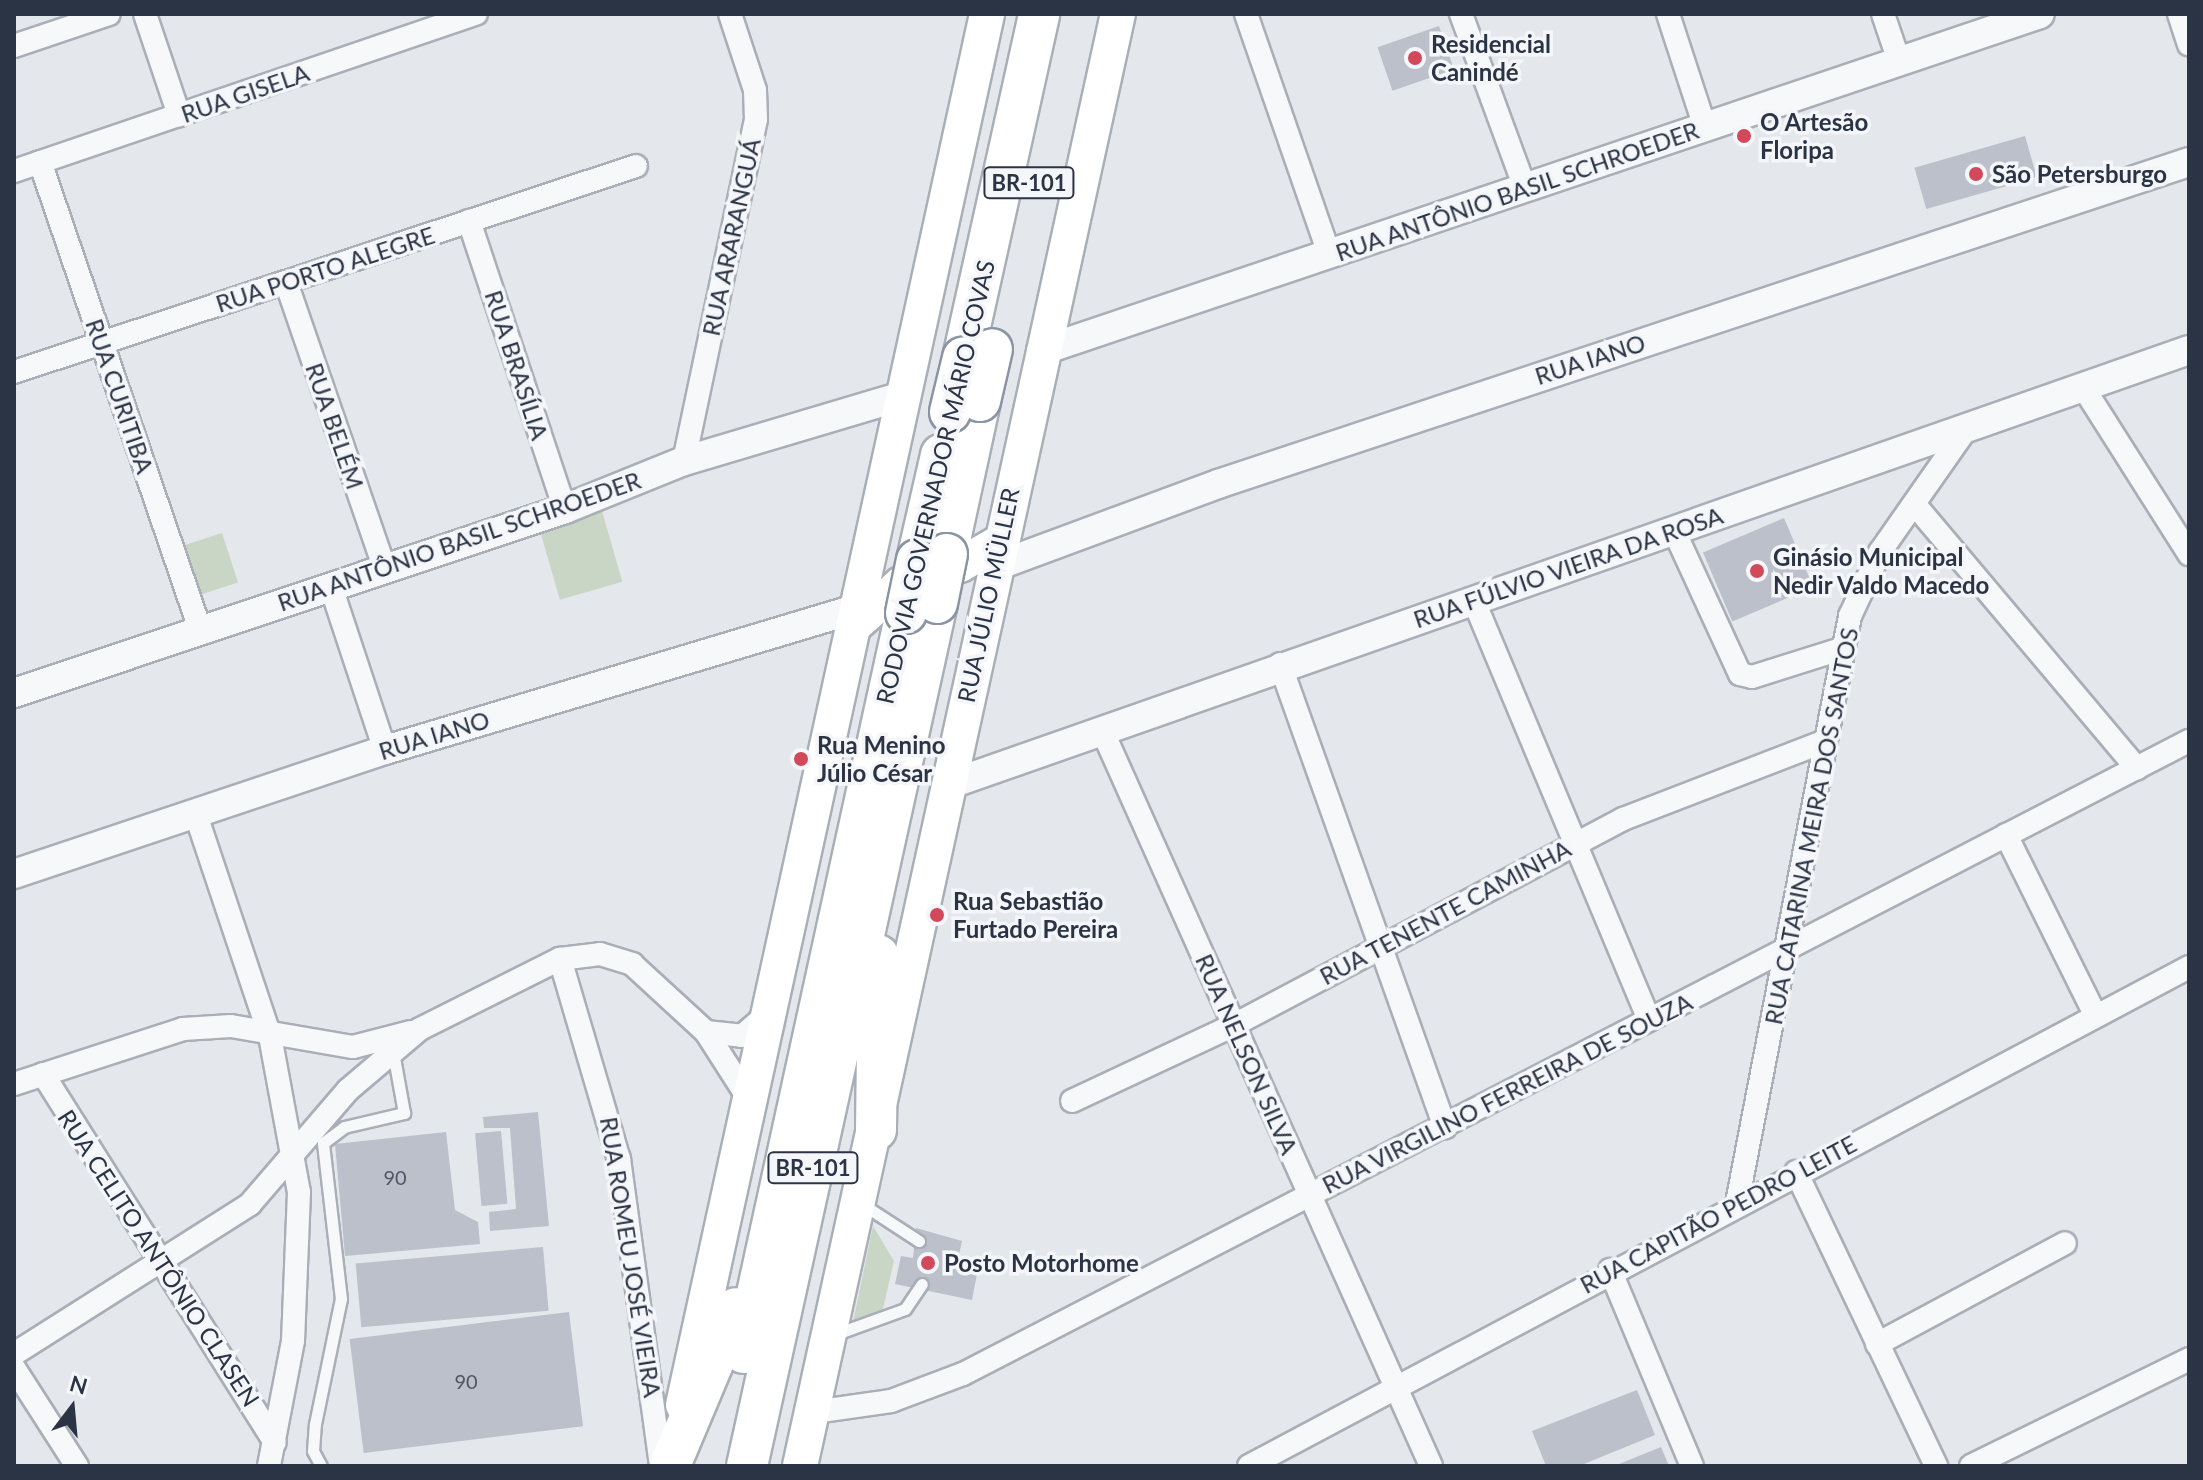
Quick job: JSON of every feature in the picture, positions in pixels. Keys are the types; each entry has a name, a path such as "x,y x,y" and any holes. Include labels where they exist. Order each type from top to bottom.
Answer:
{"highway":[{"name":"RODOVIA GOVERNADOR MÁRIO COVAS","path":"996,368 1039,14"},
{"name":"RODOVIA GOVERNADOR MÁRIO COVAS","path":"719,1466 772,1223 928,580 996,368 1066,14"},
{"name":"RODOVIA GOVERNADOR MÁRIO COVAS","path":"747,1466 879,871 928,580"},
{"path":"876,1130 879,871"},
{"path":"668,1465 772,1223"}],"main road":[{"path":"668,1465 764,1017 857,617 987,14"},
{"name":"RUA JÚLIO MÜLLER","path":"814,1412 995,564 996,368 1118,14"},
{"path":"914,357 996,368"},
{"name":"RUA ANTÔNIO BASIL SCHROEDER","path":"904,402 996,368"},
{"name":"RUA IANO","path":"857,617 928,580 995,564"},
{"path":"868,565 928,580"},
{"path":"800,1466 814,1412"}],"street":[{"path":"14,46 109,14"},
{"path":"145,14 179,115"},
{"name":"RUA GISELA","path":"14,171 179,115 426,22 476,14"},
{"name":"RUA ARARANGUÁ","path":"684,461 756,119 755,90 730,14"},
{"path":"1246,14 1329,254"},
{"path":"1461,14 1525,188"},
{"path":"1668,14 1705,127"},
{"path":"1883,14 1899,61"},
{"name":"RUA ANTÔNIO BASIL SCHROEDER","path":"996,368 2040,14"},
{"path":"2179,14 2189,44"},
{"name":"RUA CURITIBA","path":"40,162 200,630"},
{"name":"RUA IANO","path":"995,564 1218,484 2189,162"},
{"name":"RUA PORTO ALEGRE","path":"14,372 636,166"},
{"name":"RUA BRASÍLIA","path":"469,221 565,509"},
{"name":"RUA BELÉM","path":"286,282 385,569"},
{"name":"RUA FÚLVIO VIEIRA DA ROSA","path":"948,785 1280,664 1676,535 2189,350"},
{"path":"2083,387 2189,554"},
{"name":"RUA ANTÔNIO BASIL SCHROEDER","path":"15,690 565,509 684,461 904,402"},
{"name":"RUA CATARINA MEIRA DOS SANTOS","path":"1737,1203 1789,947 1844,648 1867,574 1964,432"},
{"path":"1916,506 2137,768"},
{"path":"1676,535 1740,674 1752,677 1844,648"},
{"path":"331,587 385,750"},
{"path":"1473,599 1649,1020"},
{"name":"RUA IANO","path":"14,874 385,750 857,617"},
{"path":"1280,664 1445,1128"},
{"name":"RUA NELSON SILVA","path":"1102,730 1431,1466"},
{"name":"RUA TENENTE CAMINHA","path":"1072,1101 1234,1025 1379,945 1647,809 1825,741"},
{"name":"RUA VIRGILINO FERREIRA DE SOUZA","path":"814,1412 939,1384 1445,1128 2189,741"},
{"path":"196,815 270,1036 292,1158 299,1232 293,1341 269,1466"},
{"path":"2006,835 2096,1016"},
{"path":"14,1084 183,1029 231,1026 270,1036 353,1047 420,1029 560,959 600,954 632,964 706,1032 747,1096"},
{"name":"RUA ROMEU JOSÉ VIEIRA","path":"560,959 619,1159 668,1465"},
{"name":"RUA CAPITÃO PEDRO LEITE","path":"1249,1466 1398,1393 1610,1270 2189,967"},
{"path":"706,1032 742,1036 764,1017"},
{"path":"14,1354 250,1204 348,1090 420,1029"},
{"name":"RUA CELITO ANTÔNIO CLASEN","path":"43,1074 275,1442"},
{"path":"1796,1172 1936,1466"},
{"path":"1877,1344 2065,1243"},
{"path":"1610,1270 1692,1466"},
{"path":"1971,1466 2189,1359"},
{"path":"14,1368 77,1466"}],"lane":[{"path":"321,1466 313,1451 315,1424 341,1299 323,1143 344,1127 404,1113 393,1052"},
{"path":"861,1203 919,1241"},
{"path":"832,1335 905,1309 922,1284"}],"green space":[{"path":"600,504 622,582 560,600 538,522"},
{"path":"222,533 238,582 198,595 182,546"},
{"path":"873,1226 894,1261 882,1313 853,1322"}],"building":[{"name":"Residencial Canindé","path":"1439,26 1454,69 1393,91 1378,47"},
{"name":"São Petersburgo","path":"2025,136 2037,177 1926,209 1914,168"},
{"name":"Ginásio Municipal Nedir Valdo Macedo","path":"1784,518 1813,587 1732,621 1703,552"},
{"path":"538,1112 549,1226 490,1231 489,1212 516,1209 510,1128 484,1128 483,1117"},
{"path":"501,1131 507,1204 481,1206 475,1133"},
{"path":"446,1132 455,1210 478,1222 480,1244 345,1256 335,1144"},
{"name":"Posto Motorhome","path":"916,1228 962,1241 956,1268 977,1274 972,1300 895,1284 901,1256 913,1258"},
{"path":"543,1247 549,1311 361,1327 356,1263"},
{"path":"569,1312 583,1426 364,1453 350,1339"},
{"path":"1637,1390 1655,1435 1579,1466 1546,1466 1532,1431"},
{"path":"1661,1447 1669,1466 1614,1466"}],"place":[{"name":"Residencial Canindé","path":"1415,58"},
{"name":"O Artesão Floripa","path":"1744,136"},
{"name":"São Petersburgo","path":"1976,174"},
{"name":"Ginásio Municipal Nedir Valdo Macedo","path":"1757,571"},
{"name":"Rua Menino Júlio César","path":"801,759"},
{"name":"Rua Sebastião Furtado Pereira","path":"937,915"},
{"name":"Posto Motorhome","path":"928,1263"}]}
